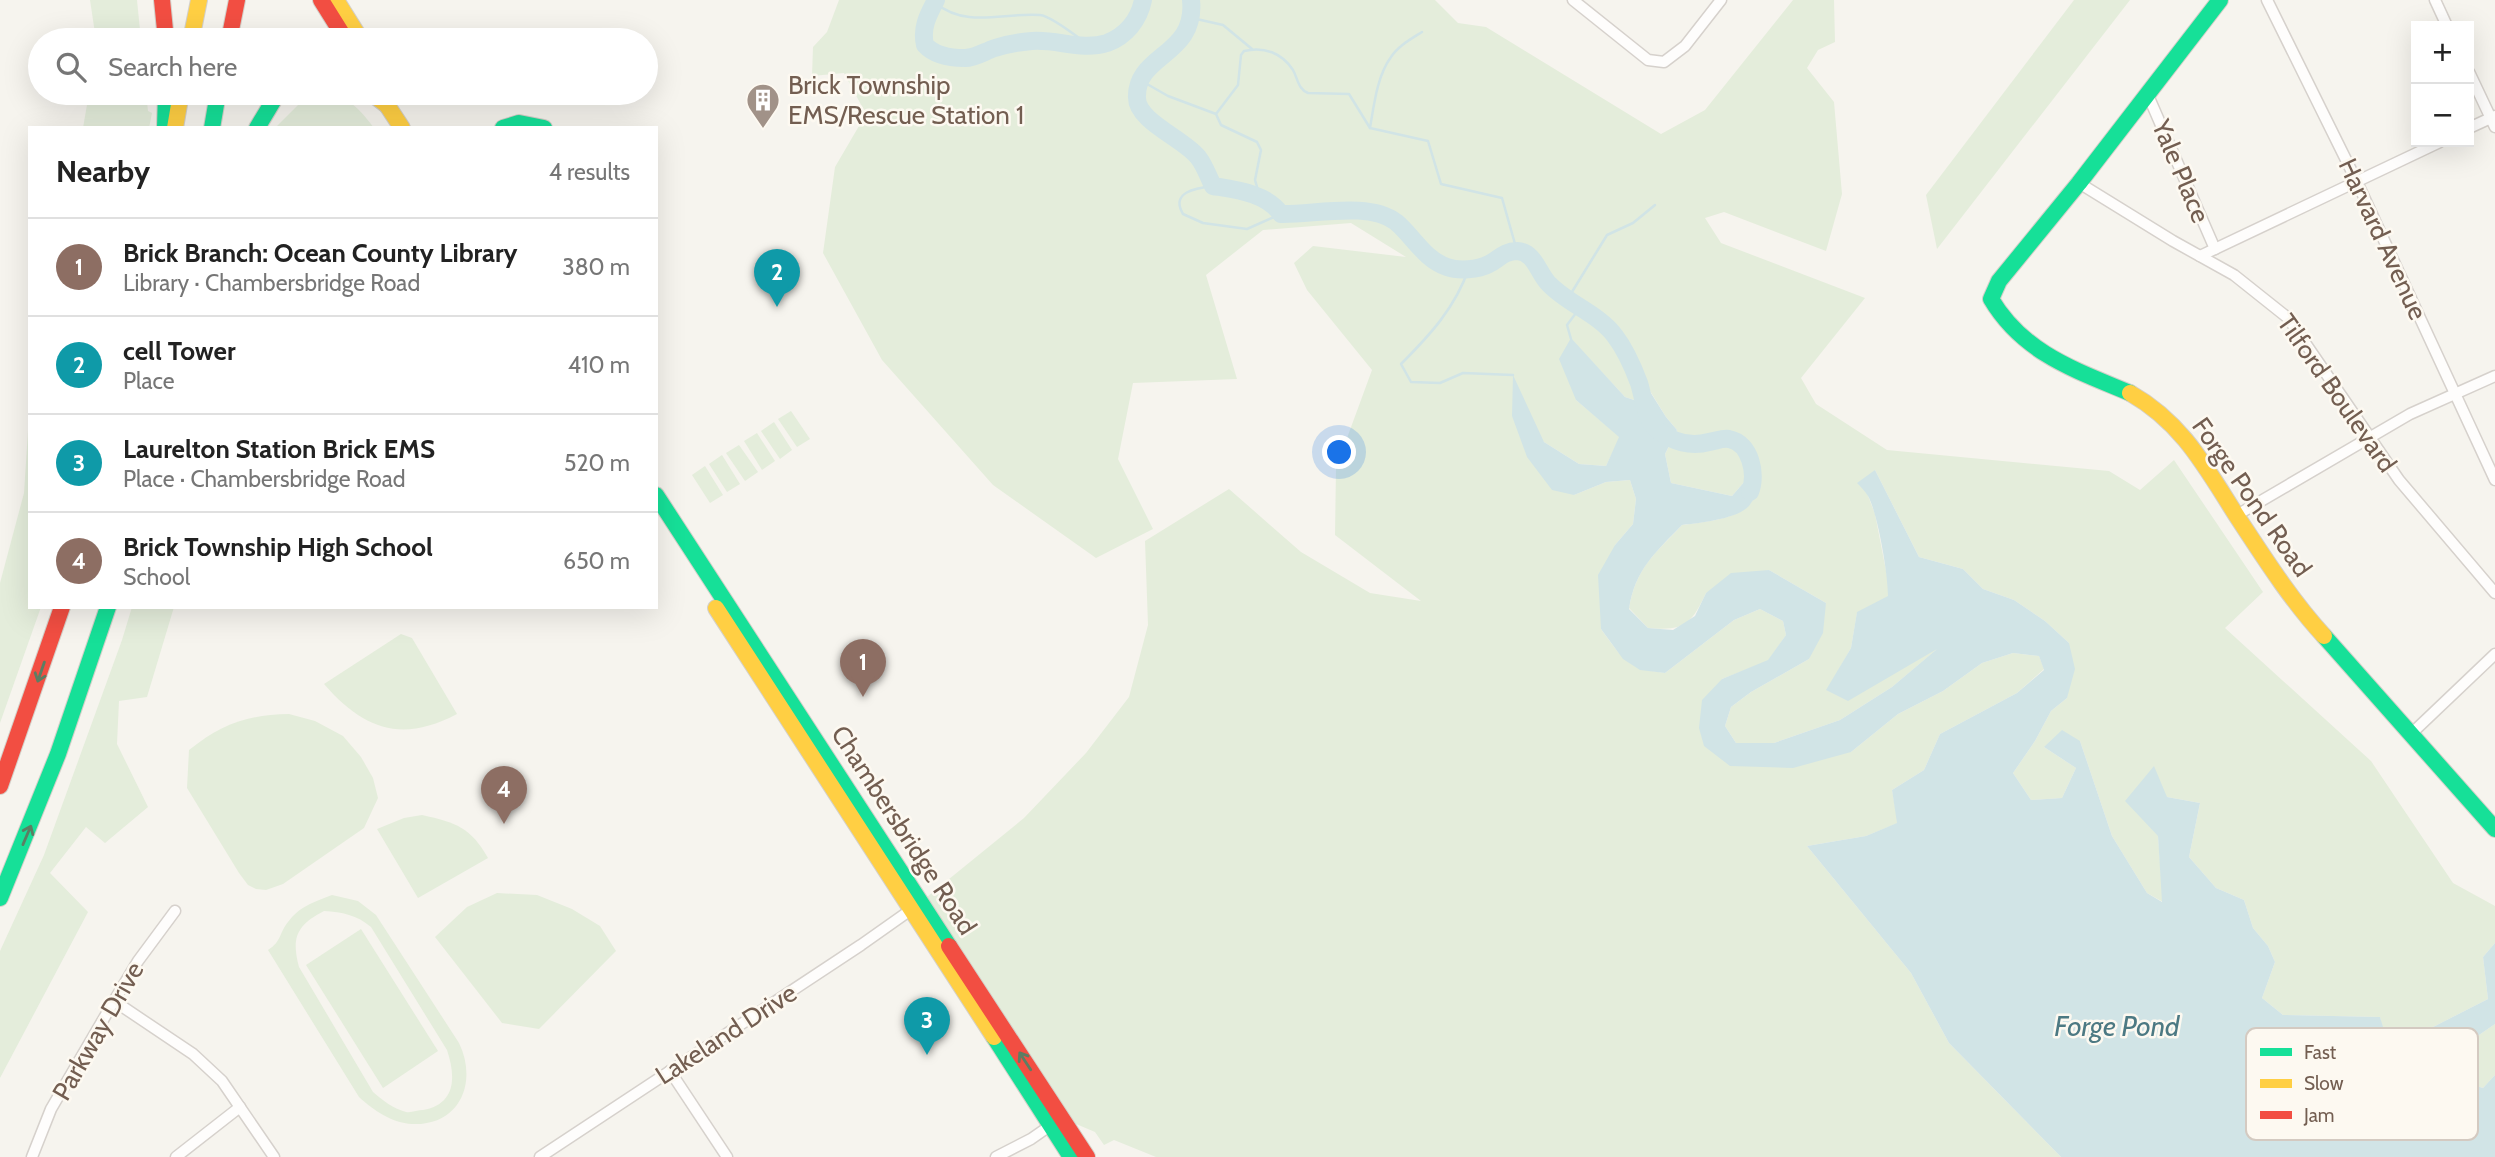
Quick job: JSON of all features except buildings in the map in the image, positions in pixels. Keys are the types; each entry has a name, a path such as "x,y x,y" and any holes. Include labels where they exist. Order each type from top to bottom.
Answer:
{"main road":[{"path":"162,0 165,28"},
{"path":"193,28 198,0"},
{"path":"231,28 237,0"},
{"path":"321,0 338,28"},
{"path":"337,0 354,28"},
{"name":"Forge Pond Road","path":"2220,0 2079,183 1999,281 1991,299 1995,308 2024,340 2047,357 2132,393 2152,405 2187,439 2267,564 2305,615 2495,829"},
{"path":"165,126 166,105"},
{"path":"175,126 179,105"},
{"path":"212,126 216,105"},
{"path":"258,126 271,105"},
{"path":"391,105 401,126"},
{"path":"394,105 414,126"},
{"path":"512,126 532,126"},
{"name":"Chambersbridge Road","path":"658,498 1057,1122 1071,1157"},
{"name":"Chambersbridge Road","path":"658,520 912,909 1057,1122 1087,1157"},
{"path":"0,786 61,609"},
{"path":"0,898 30,831 58,756 107,609"}],"street":[{"path":"1573,0 1647,60 1664,62 1685,46 1721,0"},
{"name":"Harvard Avenue","path":"2267,0 2357,182 2495,480"},
{"path":"2435,0 2445,21"},
{"path":"2474,82 2494,120 2474,126"},
{"name":"Yale Place","path":"2147,93 2215,249"},
{"path":"2200,256 2430,147"},
{"name":"Tilford Boulevard","path":"2079,183 2234,275 2288,318 2399,480 2495,593"},
{"path":"2236,516 2410,414 2495,376"},
{"path":"2411,734 2495,654"},
{"name":"Lakeland Drive","path":"540,1157 861,946 912,909"},
{"name":"Parkway Drive","path":"32,1157 51,1109 138,961 175,911"},
{"path":"114,1001 193,1054 222,1081 274,1157"},
{"path":"670,1071 727,1157"},
{"path":"176,1157 240,1107"},
{"path":"996,1157 1057,1122"}],"green space":[{"path":"90,0 137,0 140,28 94,28"},
{"path":"839,0 1435,0 1458,23 1486,27 1661,134 1705,110 1793,0 1834,0 1835,42 1818,50 1807,68 1834,102 1842,194 1826,251 1724,212 1705,218 1721,243 1865,298 1801,378 1816,404 1887,450 2109,471 2140,490 2174,460 2263,592 2225,628 2371,761 2453,883 2495,906 2495,943 2483,957 2488,999 2433,1027 2382,1027 2380,1017 2283,1015 2262,998 2275,962 2268,946 2253,928 2244,900 2216,888 2189,857 2200,803 2167,797 2158,836 2163,902 2147,893 2112,836 2080,741 2044,747 2076,768 2062,798 2031,800 2013,773 2051,711 2067,698 2069,643 2045,621 2014,600 1983,589 1963,569 1919,557 1875,470 1867,493 1875,514 1888,581 1888,597 1857,613 1851,648 1827,690 1942,645 1892,687 1840,720 1774,743 1736,743 1725,726 1731,707 1751,692 1809,659 1826,603 1769,570 1706,593 1696,612 1685,624 1670,628 1648,628 1629,608 1642,571 1655,553 1682,525 1717,520 1743,510 1751,503 1760,485 1745,481 1732,496 1671,483 1665,454 1677,430 1650,391 1637,401 1625,397 1571,339 1576,400 1620,437 1606,466 1579,464 1544,442 1512,416 1574,495 1606,482 1630,480 1636,499 1633,524 1615,545 1601,629 1615,648 1633,665 1665,673 1734,620 1760,609 1783,621 1786,635 1768,661 1722,679 1704,746 1851,752 1898,714 1943,691 1982,663 2013,653 2039,656 2044,669 2017,693 1940,734 1924,770 1892,790 1898,823 1866,836 1807,846 1911,973 1949,1043 2061,1157 1156,1157 1114,1140 1104,1145 1095,1132 1062,1118 922,901 1024,818 1086,753 1129,697 1148,625 1145,541 1229,489 1301,552 1370,593 1421,601 1335,535 1336,468 1372,370 1307,290 1294,263 1313,246 1406,257 1351,223 1263,230 1206,275 1237,379 1133,383 1118,459 1153,529 1096,558 993,485 882,360 823,253 835,167 866,114 844,73 812,76 813,47 827,32"},
{"path":"2074,0 2130,0 1937,249 1926,195"},
{"path":"87,105 147,105 148,111 152,113 149,126 83,126"},
{"path":"298,105 353,105 372,126 277,126"},
{"path":"791,411 810,439 797,447 778,419"},
{"path":"774,422 792,450 780,459 761,431"},
{"path":"28,431 28,609 40,609 0,723 0,583 24,493"},
{"path":"757,433 775,461 762,470 744,441"},
{"path":"739,445 758,472 745,481 726,453"},
{"path":"722,455 740,484 727,492 709,464"},
{"path":"705,466 723,495 710,503 692,475"},
{"path":"131,609 173,609 147,697 119,701 117,744 148,807 105,843 86,827 50,873 88,912 0,1078 0,951 44,855"},
{"path":"401,634 412,638 457,714 419,728 385,727 354,712 324,684"},
{"path":"289,714 315,721 343,736 361,757 373,778 378,798 364,828 283,884 266,890 256,889 248,885 239,873 187,788 189,750 212,734 235,723 260,716"},
{"path":"422,815 461,828 475,839 488,858 418,898 377,829 404,818"},
{"path":"497,893 537,895 572,909 600,926 616,951 539,1029 502,1023 435,937 467,907"},
{"path":"332,895 358,901 376,915 459,1043 466,1072 465,1086 461,1099 453,1110 442,1118 429,1123 397,1121 370,1107 359,1097 268,950 276,943 297,912","holes":["324,911 355,917 371,927 447,1050 452,1070 451,1088 442,1102 434,1107 406,1112 388,1104 373,1092 299,967 296,948 298,933 308,921"]},
{"path":"361,929 438,1051 383,1088 306,965"},
{"path":"2495,1024 2495,1075 2483,1088 2478,1086 2478,1036"}],"water":[{"name":"Forge Pond","path":"1571,338 1625,397 1637,401 1649,390 1677,430 1665,454 1671,483 1732,496 1745,481 1751,468 1761,485 1751,504 1743,510 1718,520 1682,525 1655,553 1636,583 1629,609 1648,628 1673,630 1695,616 1706,593 1731,573 1769,570 1826,603 1823,633 1809,659 1751,692 1731,707 1725,726 1736,743 1774,743 1840,720 1892,687 1937,649 1848,701 1826,690 1851,648 1857,612 1888,596 1879,530 1868,496 1857,483 1875,470 1919,557 1963,569 1983,589 2014,600 2045,621 2069,643 2075,669 2067,698 2051,711 2013,773 2031,800 2062,798 2076,768 2044,747 2062,730 2080,741 2112,836 2147,893 2162,902 2158,836 2125,801 2154,766 2167,797 2200,803 2189,857 2216,888 2244,900 2253,928 2268,946 2275,962 2262,998 2283,1015 2380,1017 2383,1027 2433,1027 2488,999 2483,957 2495,943 2495,1024 2478,1036 2478,1028 2246,1028 2246,1140 2478,1140 2478,1086 2483,1088 2495,1075 2495,1157 2061,1157 1949,1043 1911,973 1807,846 1866,836 1897,823 1892,790 1924,770 1940,734 2017,693 2044,670 2039,656 2013,653 1982,663 1943,691 1898,714 1851,752 1793,768 1730,766 1704,746 1699,728 1702,700 1722,679 1768,660 1786,635 1783,621 1760,609 1734,620 1665,673 1640,670 1623,659 1601,629 1598,575 1615,545 1633,524 1636,499 1630,480 1606,482 1574,495 1552,490 1527,457 1512,416 1513,375 1544,442 1579,464 1606,466 1619,437 1576,400 1559,359"}],"waterway":[{"path":"936,0 925,27 925,45 934,52 954,58 973,57 1004,45 1027,41 1088,46 1107,43 1131,26 1143,0"},
{"path":"1191,0 1190,18 1185,33 1145,72 1139,83 1137,98 1139,106 1153,122 1198,157 1213,186 1259,197 1281,214 1340,210 1371,212 1385,216 1396,222 1432,259 1452,268 1479,268 1512,251 1523,252 1536,264 1549,284 1601,321 1615,336 1634,371 1648,415 1659,431 1682,442 1696,444 1729,439 1743,447 1752,469 1750,492"},
{"path":"935,3 947,11 973,17 1045,16 1091,47"},
{"path":"1192,18 1223,25 1252,49"},
{"path":"1422,32 1397,49 1386,65 1377,91 1370,128 1428,141 1441,184 1502,198 1517,251"},
{"path":"1216,114 1238,85 1241,55 1244,51 1259,49 1284,59 1293,70 1300,86 1308,93 1349,94 1370,128"},
{"path":"1140,80 1168,96 1216,114 1221,125 1257,142 1261,150 1255,180 1260,197"},
{"path":"1213,186 1193,190 1182,196 1180,207 1183,214 1203,223 1247,229 1281,214"},
{"path":"1567,300 1607,235 1633,223 1655,205"},
{"path":"1469,268 1457,296 1441,320 1401,364 1411,382 1440,383 1463,373 1513,375"},
{"path":"1571,339 1567,325 1579,309"}],"traffic: fast":[{"path":"2130,393 2052,358 2018,333 1991,299 1999,281 2079,183 2220,0"},
{"path":"165,126 166,105"},
{"path":"212,126 216,105"},
{"path":"258,126 271,105"},
{"path":"509,126 519,123 534,126"},
{"path":"658,498 949,946"},
{"path":"0,898 58,754 107,609"},
{"path":"2324,636 2495,829"},
{"path":"994,1037 1071,1157"}],"traffic: slow":[{"path":"193,28 199,0"},
{"path":"336,0 354,28"},
{"path":"175,126 179,105"},
{"path":"387,105 401,126"},
{"path":"2130,393 2165,418 2192,448 2279,579 2324,636"},
{"path":"716,608 994,1037"}],"traffic: jam":[{"path":"162,0 165,28"},
{"path":"231,28 237,0"},
{"path":"321,0 338,28"},
{"path":"0,786 61,609"},
{"path":"949,946 1087,1157"}],"place":[{"name":"Brick Township EMS/Rescue Station 1","path":"763,130"},
{"name":"cell Tower","path":"777,307"},
{"name":"Brick Branch: Ocean County Library","path":"863,697"},
{"name":"Brick Township High School","path":"504,824"},
{"name":"Laurelton Station Brick EMS","path":"927,1055"}]}
